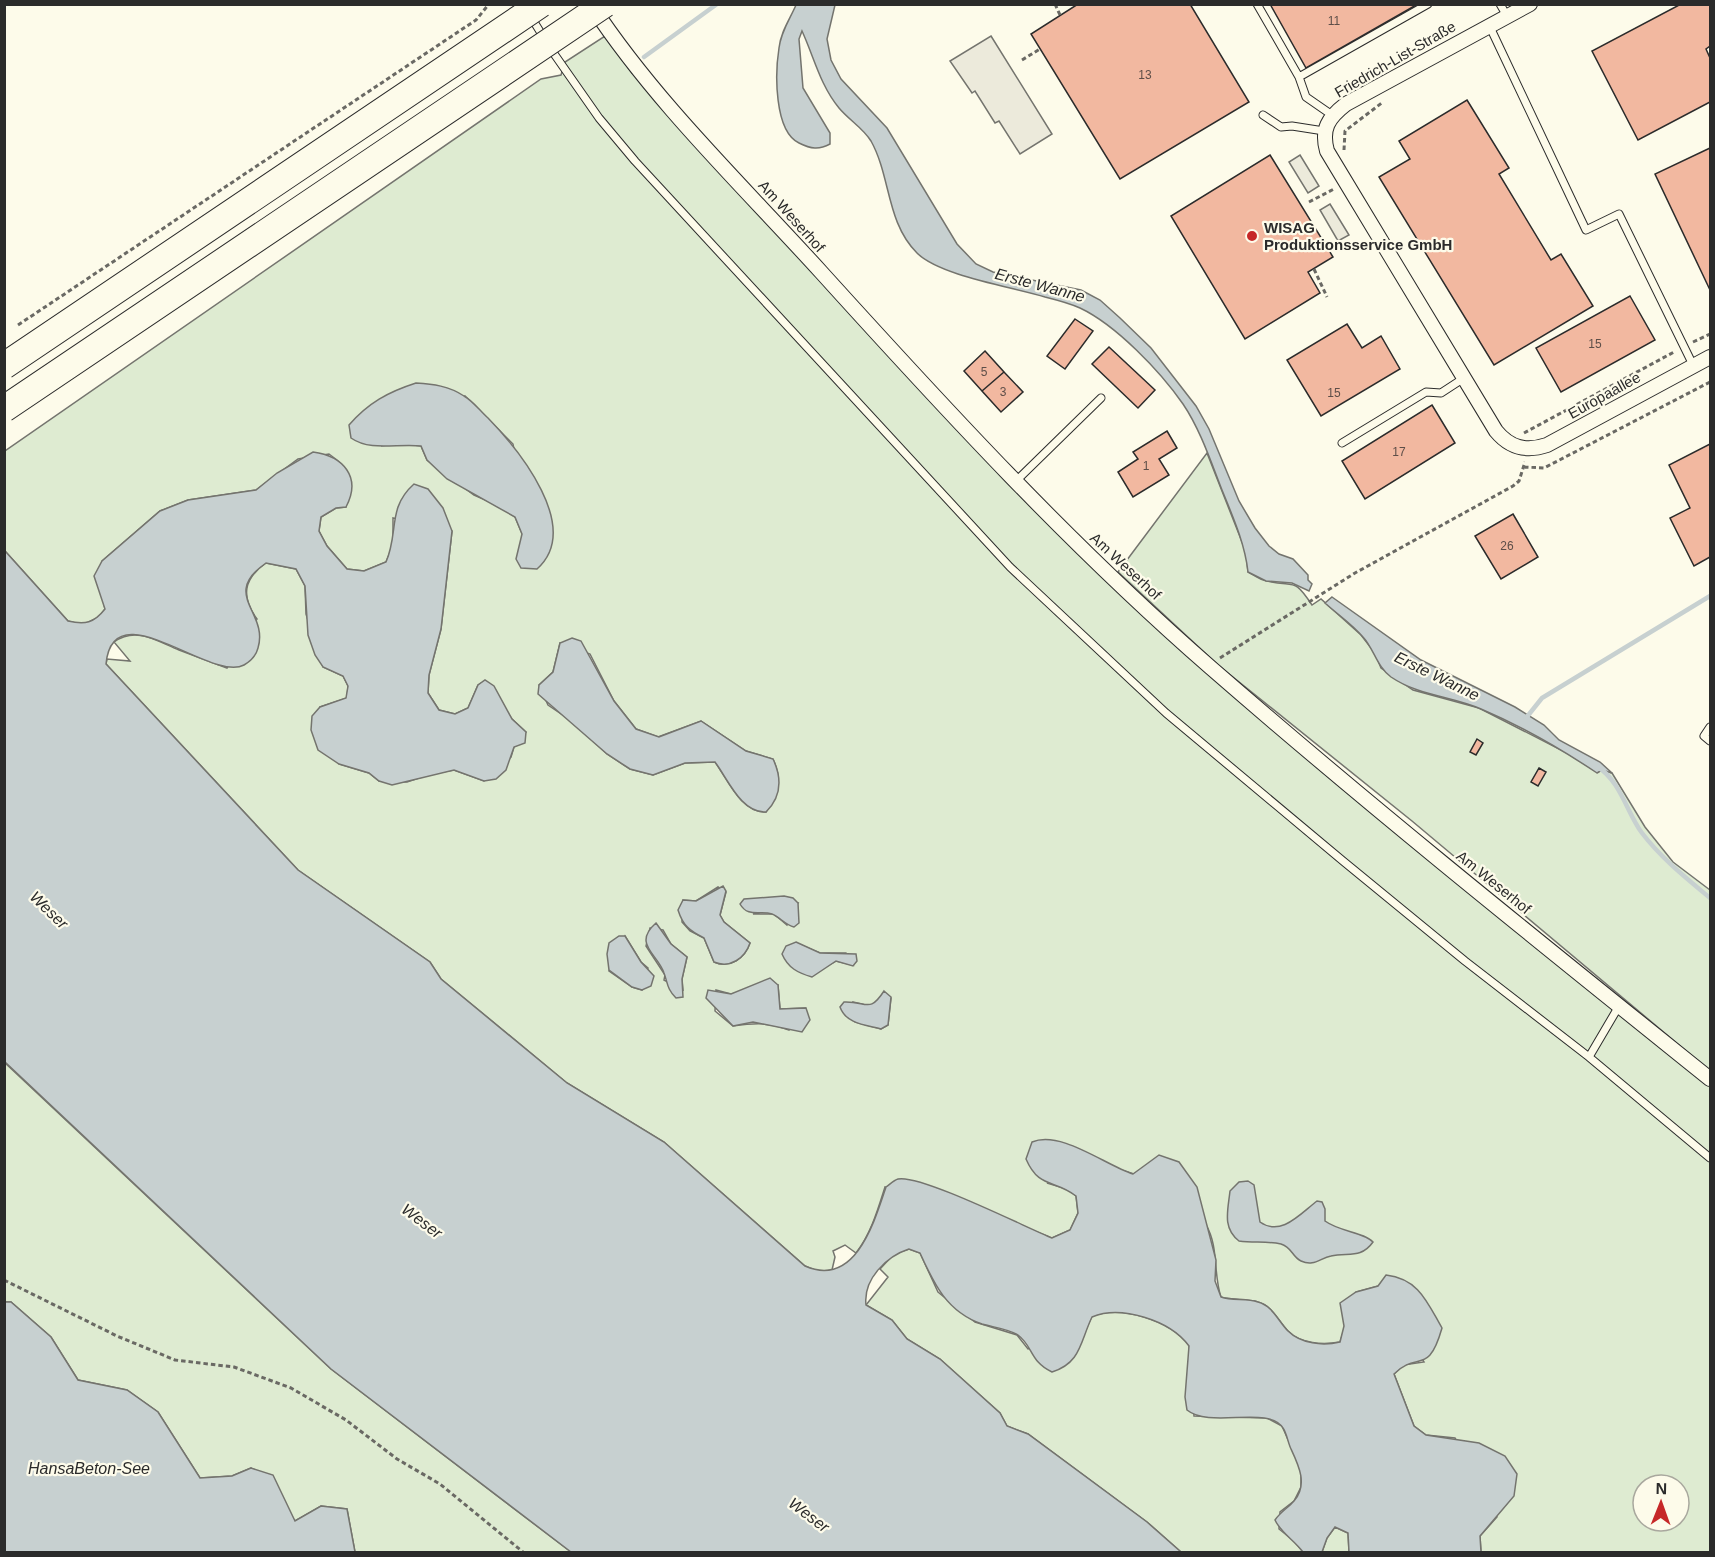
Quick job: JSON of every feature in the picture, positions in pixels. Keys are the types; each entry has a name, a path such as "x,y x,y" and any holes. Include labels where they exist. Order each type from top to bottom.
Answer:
{"highway":[{"path":"4,366 541,4"},
{"path":"4,409 605,4"}],"street":[{"name":"Am Weserhof","path":"591,4 612,36 680,117 1016,482 1208,666 1710,1079"},
{"name":"Friedrich-List-Straße","path":"1324,131 1332,115 1379,84 1489,25 1504,10 1530,4"},
{"path":"1324,131 1327,151 1344,184 1496,431 1528,450"},
{"name":"Europaallee","path":"1528,450 1547,445 1710,357"}],"lane":[{"path":"524,4 566,74 635,161 1010,567 1166,713 1465,961 1589,1056 1710,1158"},
{"path":"1257,4 1299,77 1306,97 1332,115"},
{"path":"1299,77 1428,4"},
{"path":"1489,25 1586,230 1619,214 1693,365"},
{"path":"1263,115 1281,128 1292,126 1324,131"},
{"path":"1342,443 1426,392 1441,393 1464,378"},
{"path":"1016,482 1101,398"},
{"path":"1710,728 1704,736 1710,741"},
{"path":"1589,1056 1619,1006"}],"path":[{"path":"18,325 476,20 489,4"},
{"path":"1054,4 1060,15"},
{"path":"1022,60 1040,49"},
{"path":"1350,159 1344,149 1346,132 1385,100"},
{"path":"1309,202 1344,184"},
{"path":"1314,268 1319,287 1327,297"},
{"path":"1514,441 1710,334"},
{"path":"1524,467 1544,468 1710,382"},
{"path":"1208,666 1355,573 1513,486 1519,481 1528,450"},
{"path":"4,1280 117,1336 175,1360 234,1368 291,1388 346,1420 397,1459 440,1484 523,1552"}],"green space":[{"path":"605,36 632,73 635,71 1054,528 1710,1085 1710,1552 1481,1552 1480,1536 1497,1517 1455,1438 1426,1435 1414,1426 1394,1374 1403,1365 1424,1362 1378,1286 1356,1292 1340,1342 1320,1343 1299,1339 1288,1331 1263,1304 1221,1297 1213,1242 1206,1225 1187,1203 1147,1165 1134,1174 1118,1169 1047,1183 1067,1189 1076,1196 1078,1213 1070,1230 1052,1238 1019,1225 885,1187 870,1230 856,1253 845,1245 833,1251 835,1257 832,1270 820,1272 805,1266 664,1142 567,1083 441,979 430,962 298,870 106,664 107,659 130,661 114,642 122,637 138,635 155,639 227,668 257,619 248,603 247,596 249,582 253,575 266,563 296,569 305,586 306,614 323,667 343,676 348,686 347,698 320,707 339,764 369,773 379,781 407,782 431,774 454,770 484,781 511,757 514,747 526,732 512,719 485,681 478,685 468,708 455,714 439,710 428,693 429,675 441,629 452,531 393,518 393,545 386,562 364,571 347,569 327,546 319,531 321,517 336,508 346,507 349,489 347,471 329,454 298,459 256,490 188,500 160,511 102,561 102,595 105,609 99,617 83,625 68,621 5,551 5,451 541,79 561,75 565,62","holes":["465,396 513,444 537,569 515,517 497,505 474,495 427,460 421,446 400,443 381,446","560,643 590,654 614,701 636,729 658,737 701,721 746,751 773,759 778,774 778,786 766,812 757,811 742,801 715,762 685,763 653,775 630,769 607,754 570,720 548,705 539,685 553,672","718,887 726,892 720,915 724,922 750,943 745,953 731,963 714,962 704,938 690,931 682,922 683,900 696,901","798,903 787,925 774,914 753,914","650,928 663,930 671,944 687,957 682,979 683,990 664,980 665,975 646,946","625,936 641,962 648,968 642,990 632,987 609,971","796,943 820,953 846,953 853,965 836,961 827,966","778,985 780,1009 805,1008 789,1030 761,1024 733,1026 715,1011 716,990 731,994","881,996 891,998 888,1025 881,1029 855,1022 853,1002 870,1006 877,1004"]},
{"path":"1207,453 1246,552 1248,572 1259,579 1297,587 1312,605 1321,599 1361,635 1375,653 1381,668 1413,690 1479,708 1567,753 1597,772 1602,770 1612,773 1645,827 1673,862 1710,890 1710,1071 1412,821 1218,665 1118,572"},
{"path":"4,1062 331,1369 571,1552 355,1552 347,1509 321,1506 295,1521 251,1468 232,1476 200,1478 158,1412 127,1390 78,1380 51,1337 11,1302 5,1302"},
{"path":"909,1249 920,1253 938,1292 975,1322 1017,1335 1028,1349 1083,1336 1092,1316 1104,1313 1131,1314 1170,1328 1189,1345 1194,1416 1267,1418 1282,1426 1301,1469 1301,1487 1294,1501 1280,1512 1279,1529 1303,1552 1181,1552 1147,1522 1028,1434 1007,1426 1000,1413 940,1359 907,1339 892,1320 866,1305 888,1277 880,1269 894,1254"},
{"path":"1335,1527 1348,1533 1349,1552 1322,1552 1327,1538"}],"shaded area":[{"path":"991,36 1052,134 1020,154 999,121 995,123 975,91 972,93 950,61"},
{"path":"1300,155 1319,186 1308,193 1289,162"},
{"path":"1330,204 1349,235 1338,241 1320,210"}],"water":[{"path":"796,5 835,5 827,39 831,60 841,79 887,128 957,244 976,264 993,272 1081,290 1100,300 1151,348 1196,406 1209,429 1239,501 1255,528 1269,546 1279,554 1293,559 1308,575 1308,580 1312,584 1309,591 1292,583 1266,581 1248,572 1238,531 1195,424 1162,377 1122,337 1076,306 959,274 928,261 917,253 907,241 894,213 882,169 871,141 832,99 802,31 799,39 803,88 830,133 830,144 811,148 799,143 791,136 781,114 777,72 782,36"},
{"path":"416,383 447,388 467,398 501,432 529,469 550,512 553,533 549,552 537,569 521,568 516,559 522,534 515,517 447,479 427,460 421,446 367,445 351,438 349,425 371,404 396,390"},
{"name":"Weser","path":"313,452 324,454 341,463 350,477 352,486 346,507 336,508 321,517 319,531 327,546 347,569 364,571 386,562 400,502 414,484 428,489 443,508 452,531 441,629 429,675 428,693 439,710 455,714 468,708 478,685 485,680 494,686 512,719 526,732 525,743 514,747 506,770 496,779 484,781 454,770 392,785 379,781 369,773 339,764 318,750 311,730 312,716 320,707 346,698 348,686 343,676 323,667 315,655 308,635 305,586 296,569 266,563 253,574 247,585 246,594 260,635 256,653 244,665 229,667 210,662 144,636 126,635 113,643 106,664 298,870 430,962 441,979 567,1083 664,1142 805,1266 822,1270 837,1268 849,1260 860,1248 868,1234 886,1187 898,1179 928,1185 973,1202 1052,1238 1070,1230 1078,1213 1076,1196 1036,1175 1026,1159 1032,1142 1044,1140 1069,1144 1133,1174 1159,1155 1179,1162 1197,1187 1216,1260 1215,1281 1221,1297 1263,1304 1288,1331 1299,1339 1320,1344 1340,1342 1344,1326 1340,1303 1356,1292 1378,1286 1386,1275 1407,1281 1421,1293 1442,1328 1437,1343 1427,1358 1402,1367 1394,1374 1414,1426 1426,1435 1479,1443 1505,1456 1517,1474 1514,1496 1480,1536 1481,1552 1349,1552 1348,1533 1335,1527 1327,1538 1322,1552 1303,1552 1275,1520 1294,1501 1301,1489 1301,1475 1283,1428 1276,1421 1265,1418 1210,1418 1187,1410 1185,1397 1189,1346 1181,1337 1158,1322 1144,1317 1117,1313 1092,1317 1074,1357 1062,1368 1052,1372 1040,1364 1018,1335 982,1324 960,1312 943,1296 920,1253 909,1249 893,1257 878,1270 868,1286 866,1305 892,1320 907,1339 940,1359 1000,1413 1007,1426 1028,1434 1147,1522 1181,1552 571,1552 331,1369 5,1062 5,551 68,621 89,622 105,609 94,576 102,561 160,511 188,500 256,490 277,473"},
{"path":"1332,597 1421,660 1515,707 1544,725 1559,740 1600,762 1612,773 1602,770 1597,773 1540,738 1481,709 1424,692 1391,677 1382,668 1363,637 1325,603"},
{"path":"572,638 581,641 614,701 636,729 659,737 701,721 746,751 773,759 778,773 779,787 775,800 766,812 757,811 742,801 715,762 685,763 653,775 630,769 607,754 538,694 539,685 553,672 560,643"},
{"path":"723,886 726,891 720,915 724,922 750,943 745,953 736,961 720,964 714,962 704,938 688,927 678,910 683,900 696,901"},
{"path":"784,896 793,898 798,903 799,923 794,927 772,914 747,911 740,904 744,899"},
{"path":"656,923 671,944 687,957 682,979 683,997 676,998 671,992 661,966 646,943 649,930"},
{"path":"619,936 625,936 641,962 654,976 651,986 642,990 632,987 609,970 607,954 609,943"},
{"path":"796,942 820,953 856,954 857,961 853,966 836,961 812,977 798,972 784,959 782,954 786,946"},
{"path":"770,978 778,985 780,1009 806,1008 810,1020 802,1032 753,1022 733,1026 706,998 708,990 731,994"},
{"path":"884,991 891,997 888,1025 881,1029 852,1020 843,1013 840,1007 844,1002 871,1004"},
{"path":"1248,1181 1254,1185 1260,1222 1268,1226 1275,1227 1290,1222 1317,1201 1322,1202 1325,1209 1325,1221 1338,1228 1364,1236 1373,1242 1359,1253 1331,1256 1317,1262 1306,1263 1298,1259 1288,1247 1281,1244 1239,1241 1228,1224 1230,1191 1239,1182"},
{"name":"HansaBeton-See","path":"4,1302 11,1302 51,1337 78,1380 127,1390 158,1412 200,1478 232,1476 251,1468 273,1475 295,1521 321,1506 347,1509 355,1552 5,1552"}],"building":[{"path":"1078,4 1190,4 1249,102 1120,179 1031,34"},
{"path":"1270,4 1418,4 1306,68"},
{"path":"1681,4 1710,4 1710,46 1706,49 1710,58 1710,102 1638,140 1592,51"},
{"path":"1467,100 1509,168 1499,174 1551,260 1561,254 1593,306 1494,365 1379,177 1410,159 1399,141"},
{"path":"1710,148 1710,290 1655,174"},
{"name":"WISAG Produktionsservice GmbH","path":"1270,155 1333,257 1308,272 1320,293 1245,339 1171,216"},
{"path":"1630,296 1655,340 1561,392 1536,348"},
{"path":"1075,319 1093,331 1065,369 1047,356"},
{"path":"1347,324 1362,348 1381,336 1400,369 1321,416 1287,360"},
{"path":"1109,347 1155,390 1138,408 1092,364"},
{"path":"985,351 1004,372 982,391 964,371"},
{"path":"1004,372 1023,392 1001,412 982,391"},
{"path":"1432,405 1455,443 1365,499 1342,461"},
{"path":"1167,431 1177,448 1159,459 1169,475 1133,497 1118,472 1138,459 1133,452"},
{"path":"1710,444 1710,557 1694,566 1670,518 1690,508 1669,465"},
{"path":"1513,514 1538,557 1501,579 1475,536"},
{"path":"1477,739 1483,743 1476,755 1470,752"},
{"path":"1539,768 1546,772 1538,786 1531,782"}],"waterway":[{"path":"644,57 717,4"},
{"name":"Erste Wanne","path":"1526,718 1542,698 1710,596"},
{"name":"Erste Wanne","path":"1598,767 1612,781 1649,842 1710,898"}],"place":[{"name":"WISAG Produktionsservice GmbH","path":"1252,236"}]}
